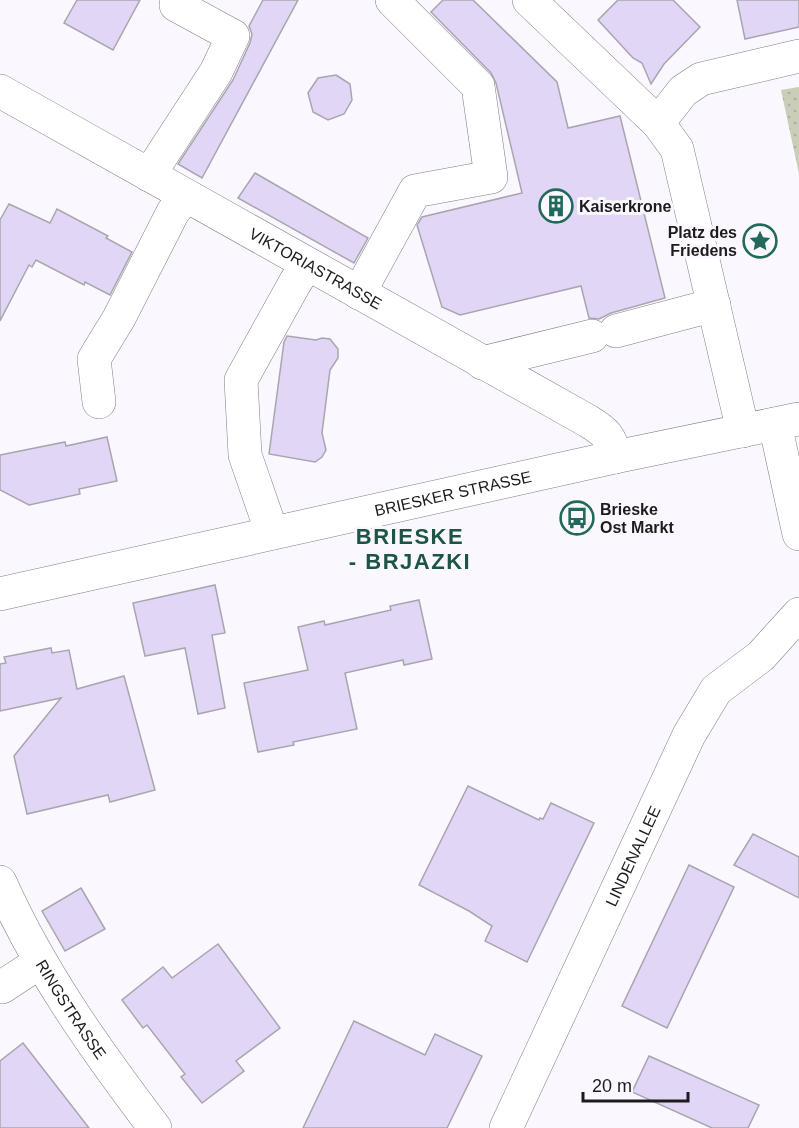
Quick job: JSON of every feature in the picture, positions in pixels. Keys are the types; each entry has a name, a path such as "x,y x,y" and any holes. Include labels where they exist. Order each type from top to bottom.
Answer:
{"street":[{"path":"359,293 416,191 491,177 478,86 392,0"},
{"path":"529,0 658,123 677,149 743,431"},
{"path":"149,175 216,72 233,36 176,5"},
{"path":"658,123 683,91 701,79 799,56"},
{"name":"VIKTORIASTRASSE","path":"0,91 602,429 612,440 615,457"},
{"path":"99,402 94,359 119,318 173,212 186,196"},
{"path":"272,533 245,455 241,380 296,280 307,265"},
{"path":"482,363 714,305"},
{"path":"787,422 799,534"},
{"name":"BRIESKER STRASSE","path":"0,594 615,457 787,422"},
{"name":"LINDENALLEE","path":"506,1128 689,735 716,690 761,656 799,614"},
{"name":"RINGSTRASSE","path":"0,882 40,962 101,1056 156,1128"},
{"path":"1,991 40,962"}],"green space":[{"path":"799,87 799,174 781,90"}],"building":[{"path":"77,0 140,0 113,50 64,23"},
{"path":"263,0 298,0 202,178 178,164 233,80 250,43 252,34 249,26"},
{"name":"Kaiserkrone","path":"443,0 473,0 557,82 568,128 620,116 665,298 611,313 599,319 589,318 581,286 460,315 442,307 417,225 422,217 522,193 496,83 491,73 431,12"},
{"path":"618,0 673,0 700,27 664,64 651,84 642,63 633,58 598,20"},
{"path":"737,0 799,0 799,27 745,39"},
{"path":"336,75 350,84 352,100 344,114 328,120 313,112 308,93 318,78"},
{"path":"255,173 368,238 354,263 238,198"},
{"path":"9,204 50,223 57,209 108,236 106,238 132,252 110,295 85,282 84,285 36,260 32,267 29,265 0,321 0,220"},
{"path":"287,336 316,340 330,339 338,349 338,358 330,370 322,433 326,450 315,462 269,454 284,342"},
{"path":"107,437 117,481 79,489 80,494 29,505 0,490 0,455 65,442 66,446"},
{"path":"215,585 225,633 212,635 225,708 198,714 185,648 145,656 133,603"},
{"path":"419,600 432,659 404,665 403,660 345,673 357,729 293,742 294,745 258,752 244,683 308,670 298,627 324,621 325,625 391,610 390,606"},
{"path":"51,648 52,653 69,650 77,689 124,676 155,790 110,802 108,795 27,814 14,756 61,698 0,711 0,664 6,663 4,657"},
{"path":"468,786 539,820 543,819 551,803 594,823 527,962 485,941 492,926 469,911 419,885"},
{"path":"753,834 799,857 799,898 734,865"},
{"path":"689,865 734,887 667,1028 622,1006"},
{"path":"81,888 105,929 65,951 42,911"},
{"path":"218,944 280,1028 236,1061 244,1071 202,1103 181,1077 185,1074 147,1025 143,1028 122,1000 163,967 172,978"},
{"path":"354,1021 425,1055 435,1034 482,1056 447,1128 303,1128"},
{"path":"23,1043 89,1128 0,1128 0,1061"},
{"path":"649,1056 759,1105 748,1128 712,1128 632,1092"}],"place":[{"name":"Kaiserkrone","path":"556,206"},
{"name":"Platz des Friedens","path":"760,241"},
{"name":"Brieske Ost Markt","path":"577,518"}],"district":[{"name":"BRIESKE - BRJAZKI","path":"410,548"}]}
